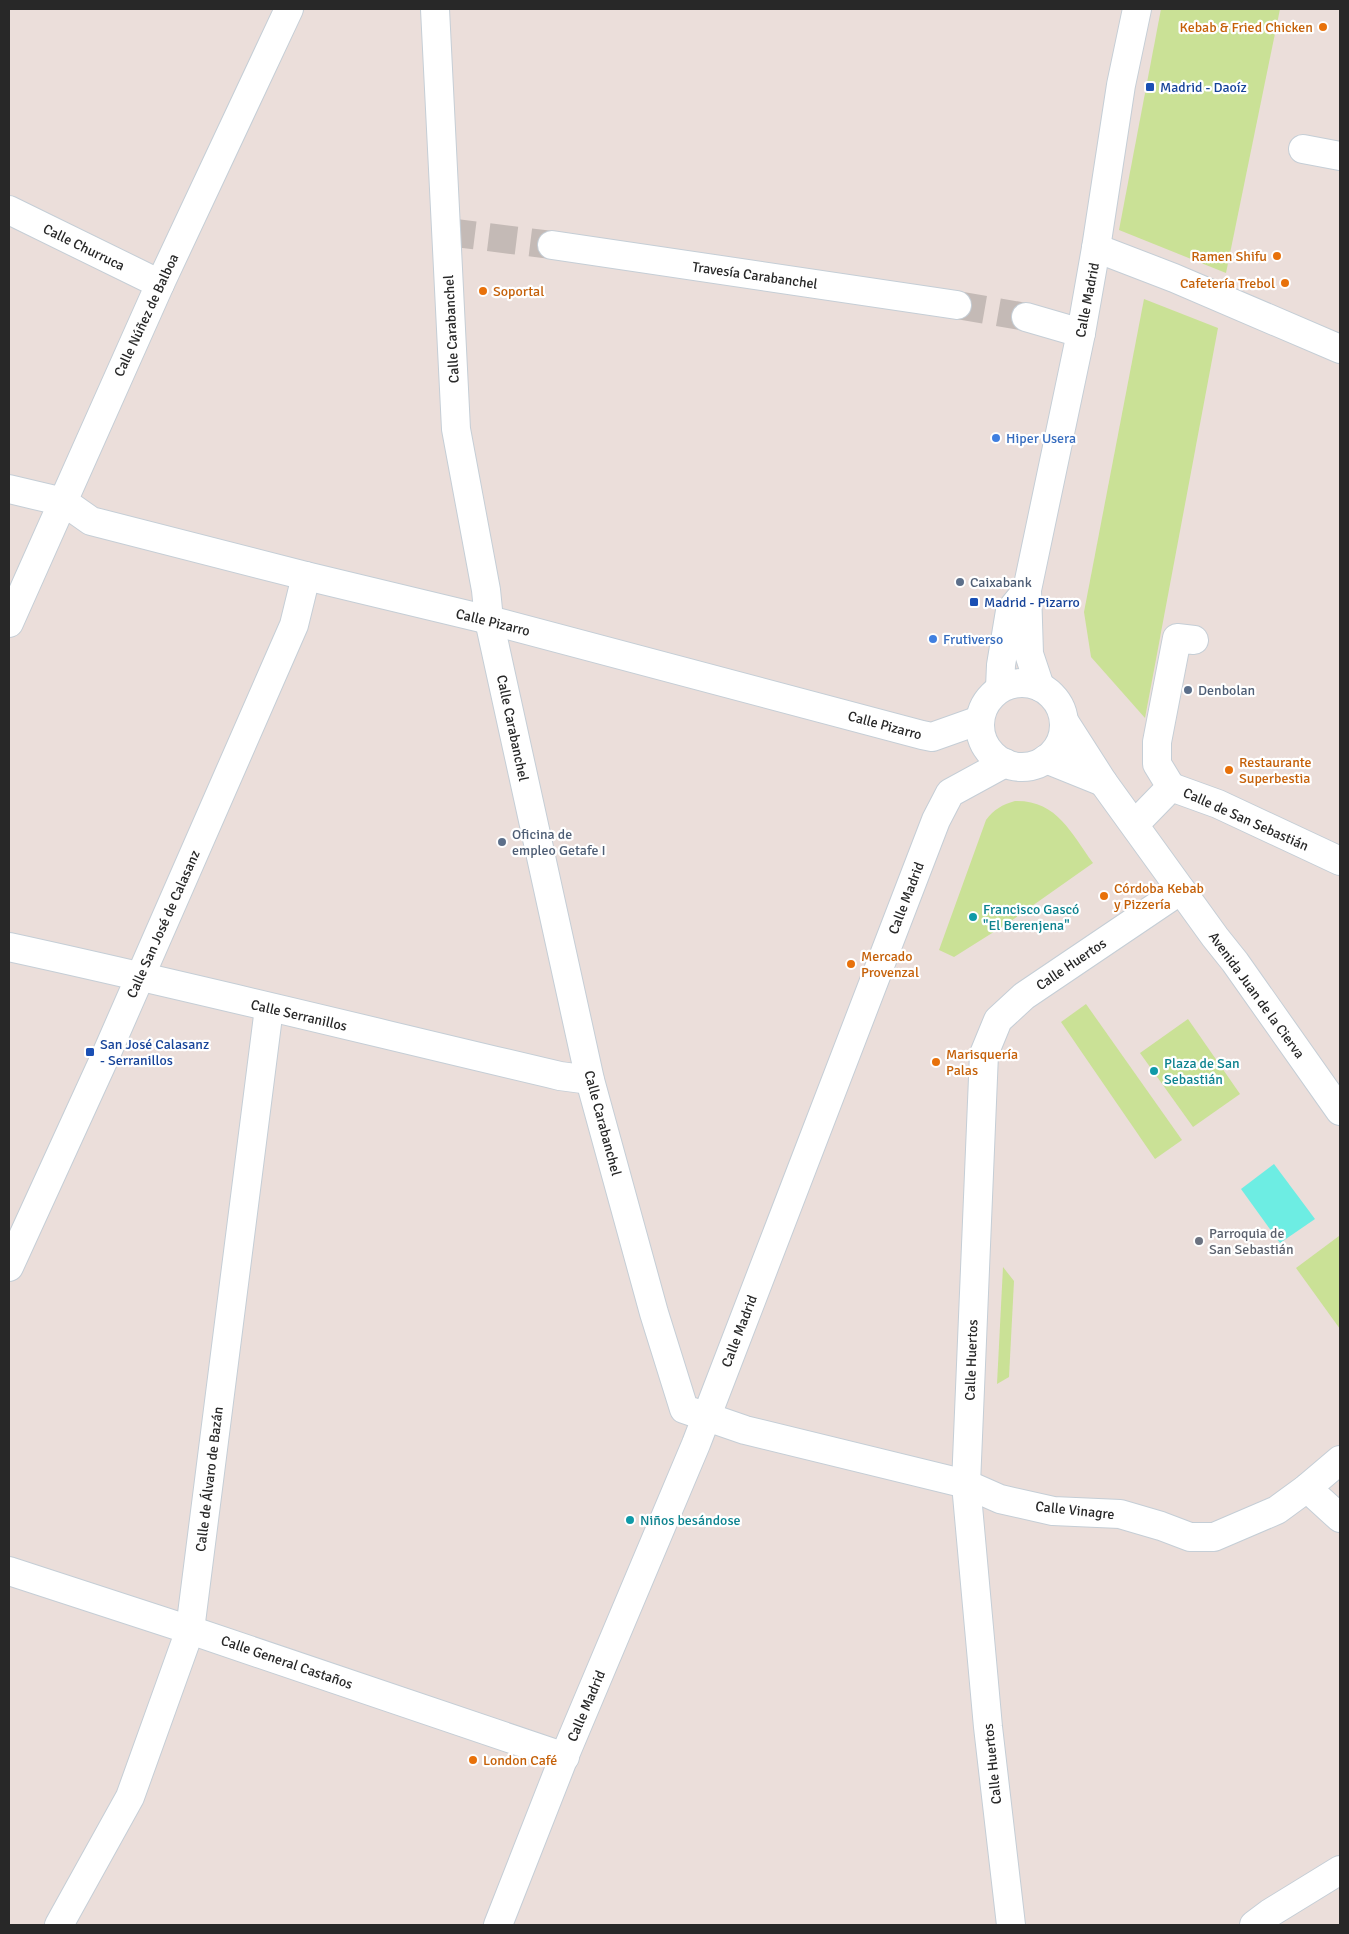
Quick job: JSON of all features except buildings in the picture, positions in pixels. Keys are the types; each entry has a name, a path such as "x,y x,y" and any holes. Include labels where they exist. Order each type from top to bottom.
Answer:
{"street":[{"name":"Calle Núñez de Balboa","path":"9,623 45,538 64,502 69,486 160,284 289,9"},
{"name":"Calle Carabanchel","path":"435,9 456,429 486,590 489,620 590,1080 654,1313 684,1409 706,1416"},
{"name":"Calle Madrid","path":"1040,687 1029,654 1027,590 1081,333 1121,85 1137,9"},
{"path":"1304,149 1340,156"},
{"name":"Calle Churruca","path":"9,210 160,284"},
{"name":"Travesía Carabanchel","path":"552,245 957,305"},
{"path":"1096,248 1174,278 1340,349"},
{"path":"1026,317 1081,333"},
{"name":"Calle Pizarro","path":"9,489 64,502 91,521 489,620 932,736 980,720"},
{"name":"Calle San José de Calasanz","path":"9,1267 141,975 294,626 306,576"},
{"name":"Calle Madrid","path":"1000,688 1001,664 1010,611 1027,590"},
{"path":"1172,787 1157,764 1157,742 1177,638 1194,640"},
{"path":"1026,682 1040,687 1052,695 1060,707 1064,721 1063,736 1056,749 1046,759 1032,766 1018,767 1005,763 994,756 985,746 980,734 980,720 983,708 990,697 1000,688 1013,683 1026,682"},
{"name":"Avenida Juan de la Cierva","path":"1064,721 1103,782 1235,962 1340,1111"},
{"path":"1046,759 1103,782"},
{"name":"Calle Madrid","path":"498,1925 565,1757 696,1444 936,820 950,794 1005,763"},
{"name":"Calle de San Sebastián","path":"1135,824 1172,787 1218,804 1340,861"},
{"name":"Calle Huertos","path":"1011,1925 988,1727 966,1484 984,1054 998,1020 1024,996 1181,890"},
{"name":"Calle Serranillos","path":"9,947 141,975 269,1008 560,1076 590,1080"},
{"name":"Calle de Álvaro de Bazán","path":"59,1925 130,1797 190,1630 269,1008"},
{"name":"Calle Vinagre","path":"706,1416 745,1430 966,1484 1000,1499 1053,1511 1120,1514 1190,1537 1214,1538 1277,1510 1340,1460"},
{"path":"1307,1488 1340,1518"},
{"name":"Calle General Castaños","path":"9,1571 565,1757"},
{"path":"1254,1925 1340,1870"}],"green space":[{"path":"1161,9 1280,9 1226,273 1119,230"},
{"path":"1144,299 1218,328 1145,718 1091,657 1084,612"},
{"path":"1015,801 1030,802 1052,812 1062,820 1093,863 1008,923 954,957 939,950 986,820 999,808"},
{"path":"1086,1004 1182,1140 1155,1159 1061,1022"},
{"path":"1188,1019 1240,1094 1193,1127 1140,1053"},
{"path":"1339,1236 1340,1238 1340,1329 1296,1268"},
{"path":"1003,1267 1014,1281 1009,1377 997,1384"}],"water":[{"path":"1274,1164 1315,1219 1280,1243 1241,1189"}],"tunnel":[{"path":"447,232 552,245"},
{"path":"957,305 1026,317"}],"place":[{"name":"Kebab & Fried Chicken","path":"1323,27"},
{"name":"Madrid - Daoíz","path":"1150,87"},
{"name":"Ramen Shifu","path":"1277,256"},
{"name":"Cafetería Trebol","path":"1285,283"},
{"name":"Soportal","path":"483,291"},
{"name":"Hiper Usera","path":"996,438"},
{"name":"Caixabank","path":"960,582"},
{"name":"Madrid - Pizarro","path":"974,602"},
{"name":"Frutiverso","path":"933,639"},
{"name":"Denbolan","path":"1188,690"},
{"name":"Restaurante Superbestia","path":"1229,770"},
{"name":"Oficina de empleo Getafe I","path":"502,842"},
{"name":"Córdoba Kebab y Pizzería","path":"1104,896"},
{"name":"Francisco Gascó \"El Berenjena\"","path":"973,917"},
{"name":"Mercado Provenzal","path":"851,964"},
{"name":"San José Calasanz - Serranillos","path":"90,1052"},
{"name":"Marisquería Palas","path":"936,1062"},
{"name":"Plaza de San Sebastián","path":"1154,1071"},
{"name":"Parroquia de San Sebastián","path":"1199,1241"},
{"name":"Niños besándose","path":"630,1520"},
{"name":"London Café","path":"473,1760"}]}
